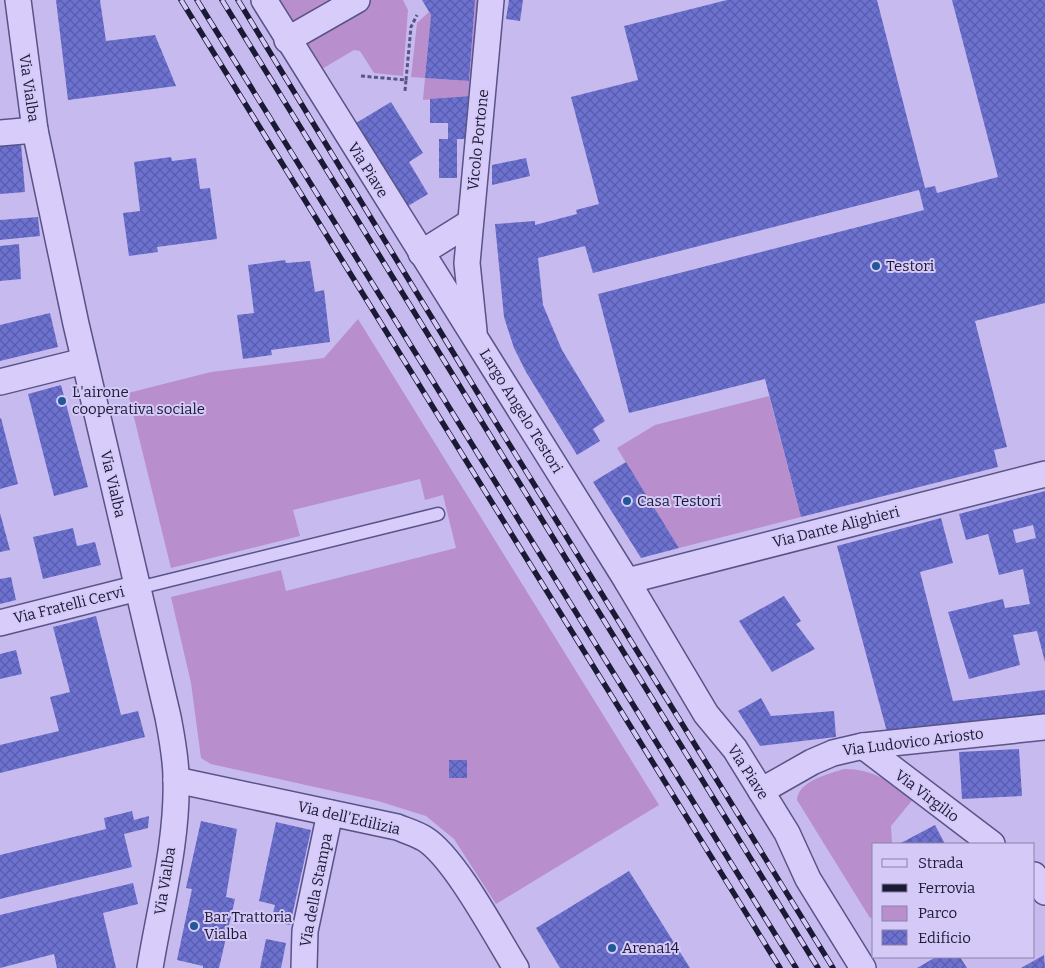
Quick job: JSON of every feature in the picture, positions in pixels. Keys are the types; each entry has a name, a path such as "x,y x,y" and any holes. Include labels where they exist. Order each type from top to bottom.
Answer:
{"street":[{"name":"Via Vialba","path":"18,0 35,130 84,361 168,717 176,780 173,828 150,968"},
{"name":"Via Piave","path":"264,0 420,253 476,338"},
{"path":"287,40 357,0"},
{"name":"Vicolo Portone","path":"469,223 491,0"},
{"path":"0,133 35,130"},
{"path":"420,253 469,223"},
{"name":"Largo Angelo Testori","path":"469,223 467,263 476,338 627,581"},
{"path":"0,382 84,361"},
{"name":"Via Dante Alighieri","path":"627,581 1045,474"},
{"name":"Via Piave","path":"627,581 706,714 735,749 787,833 808,879 862,968"},
{"name":"Via Fratelli Cervi","path":"0,623 138,588"},
{"name":"Via Ludovico Ariosto","path":"761,791 812,762 833,753 863,746 1045,727"},
{"name":"Via Virgilio","path":"863,746 991,843"},
{"name":"Via dell'Edilizia","path":"176,780 397,827 426,840 455,871 516,968"},
{"name":"Via della Stampa","path":"304,968 305,931 330,813"},
{"path":"1035,876 1045,892"}],"lane":[{"path":"138,588 438,514"}],"path":[{"path":"405,91 411,28 417,14"},
{"path":"361,76 406,80"}],"green space":[{"path":"271,0 343,0 294,23 288,21"},
{"path":"370,0 403,0 408,10 403,76 374,73 360,51 354,50 315,73 301,41"},
{"path":"475,0 480,0 472,96 423,100 425,78 469,81"},
{"path":"429,12 431,15 425,78 411,77 417,23"},
{"path":"358,319 659,805 496,904 454,839 426,816 378,801 211,764 201,758 191,683 171,597 281,570 286,591 456,548 443,495 425,500 420,479 293,510 300,536 171,568 128,393 211,372 324,358"},
{"path":"769,396 801,517 679,548 617,448 655,425"},
{"path":"844,769 864,771 889,782 914,798 891,826 892,843 872,843 872,917 870,918 797,800 799,793 808,783"}],"building":[{"path":"56,0 100,0 106,41 155,35 176,86 68,100"},
{"path":"422,0 475,0 469,81 425,78 431,15"},
{"path":"509,0 523,0 520,21 506,19"},
{"name":"Testori","path":"727,0 877,0 925,188 935,186 937,193 998,177 952,0 1045,0 1045,303 975,321 1007,447 994,450 998,467 801,517 765,379 629,413 598,294 924,210 919,190 593,273 585,246 538,258 543,305 562,350 605,421 593,429 600,441 577,455 526,372 514,348 504,317 495,224 535,221 535,225 577,214 576,210 599,204 571,97 638,80 624,26"},
{"path":"471,96 471,139 457,139 457,178 439,178 439,139 448,139 448,123 430,123 430,99"},
{"path":"391,102 423,153 409,162 428,194 408,206 356,123"},
{"path":"21,144 25,192 0,194 0,145"},
{"path":"171,157 172,161 196,158 200,189 210,188 217,239 157,247 158,252 129,256 123,213 140,211 134,162"},
{"path":"526,158 530,176 492,185 492,165"},
{"path":"38,217 40,236 0,240 0,220"},
{"path":"19,244 21,279 0,281 0,246"},
{"path":"285,260 286,263 310,261 315,292 324,290 330,342 271,350 272,355 243,359 237,315 254,313 248,265"},
{"path":"50,313 58,347 0,361 0,325"},
{"path":"61,385 88,487 54,496 28,394"},
{"path":"0,419 18,484 0,489"},
{"name":"Casa Testori","path":"626,462 679,548 641,558 593,482"},
{"path":"1045,491 1045,662 1037,631 1013,635 1020,665 969,679 948,612 1003,599 1005,608 1030,604 1023,569 999,575 988,534 966,540 959,514","holes":["1033,525 1036,538 1016,543 1013,530"]},
{"path":"0,513 10,550 0,552"},
{"path":"941,518 953,563 920,572 953,701 1045,690 1045,714 887,732 837,546"},
{"path":"73,528 77,546 95,542 101,565 43,579 33,537"},
{"path":"11,577 16,600 0,604 0,579"},
{"path":"784,596 801,621 796,624 815,649 772,672 739,621"},
{"path":"96,616 121,715 138,711 145,737 0,773 0,745 59,731 50,697 70,692 53,627"},
{"path":"16,650 22,674 0,679 0,654"},
{"path":"761,698 771,716 834,711 836,737 760,746 738,711"},
{"path":"1019,749 1022,796 962,799 959,752"},
{"path":"449,760 467,760 467,778 449,778"},
{"path":"132,811 134,820 149,816 148,828 124,834 132,867 0,899 0,855 106,829 104,818"},
{"path":"201,821 237,829 226,897 235,899 219,968 203,968 203,966 177,960 192,889 186,888"},
{"path":"276,822 311,830 290,925 271,921 275,905 259,901"},
{"path":"935,825 944,843 901,843"},
{"path":"629,871 690,968 560,968 536,928"},
{"path":"133,883 138,904 103,913 116,968 57,968 54,954 0,968 0,915"},
{"path":"266,939 286,943 281,968 260,968"},
{"path":"1044,955 1045,968 1021,968"},
{"path":"934,958 961,958 967,968 917,968"}],"railway":[{"path":"181,0 780,968"},
{"path":"197,0 796,968"},
{"path":"222,0 818,968"},
{"path":"238,0 490,413 833,968"}],"place":[{"name":"Testori","path":"876,266"},
{"name":"L'airone cooperativa sociale","path":"62,401"},
{"name":"Casa Testori","path":"627,501"},
{"name":"Bar Trattoria Vialba","path":"194,926"},
{"name":"Arena14","path":"612,948"}]}
